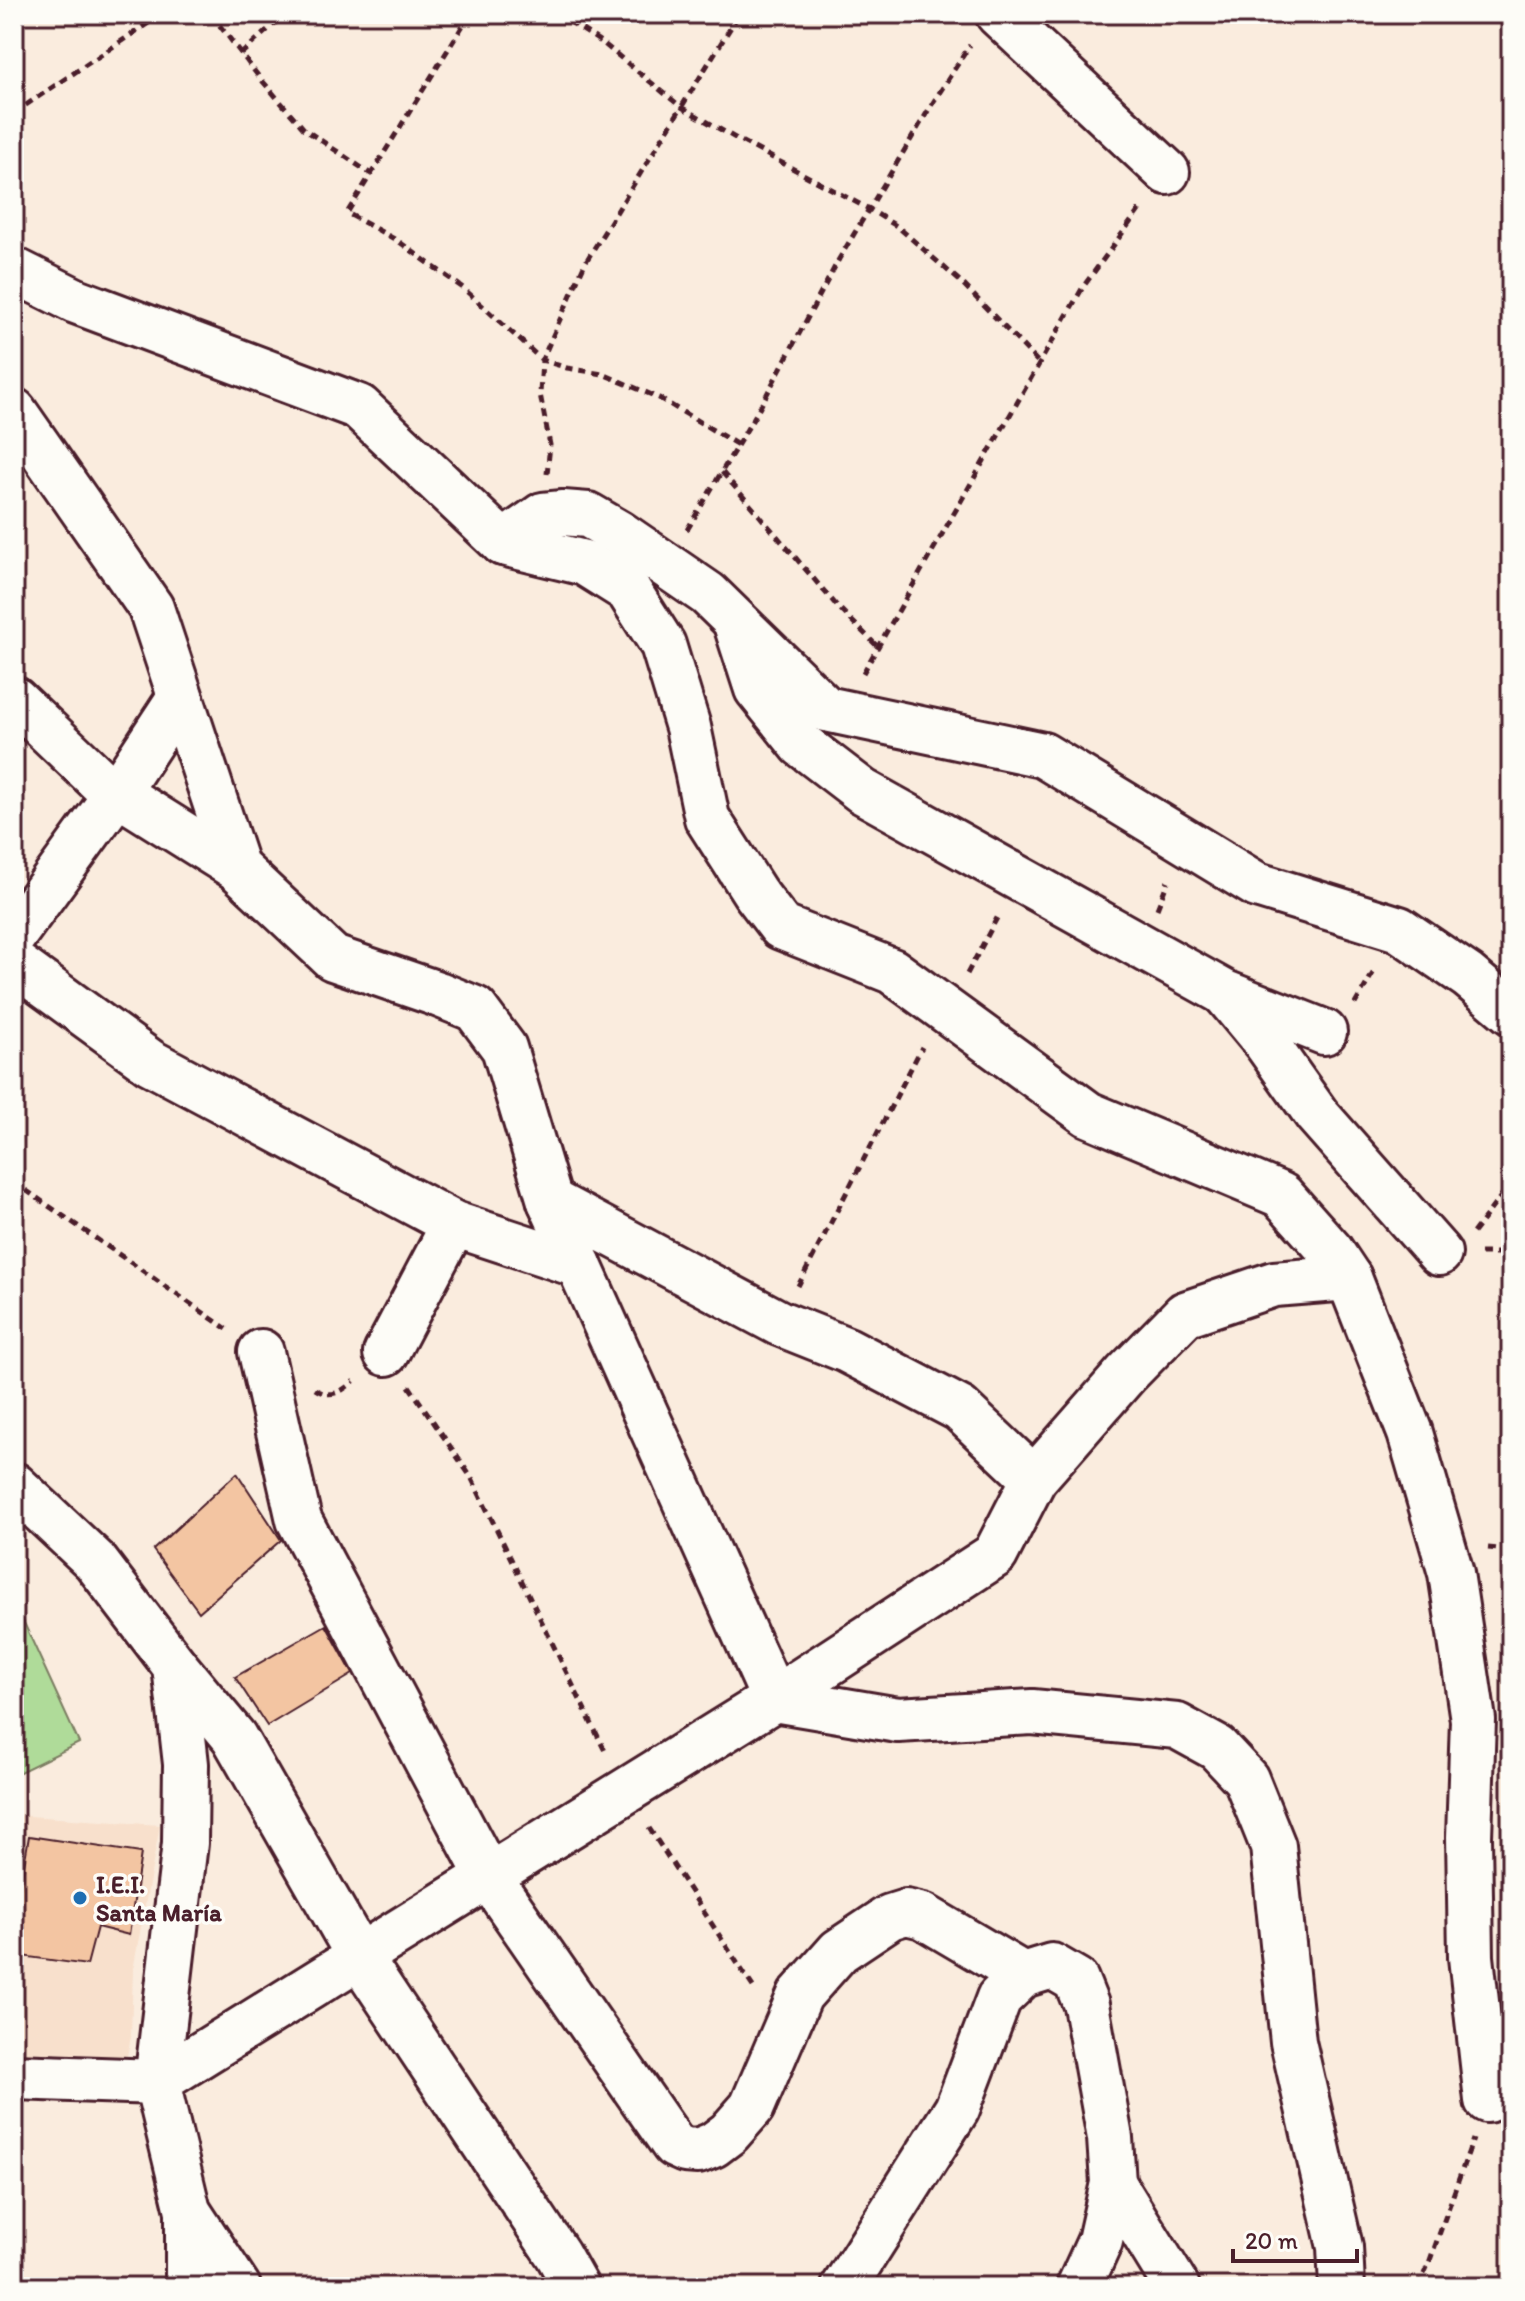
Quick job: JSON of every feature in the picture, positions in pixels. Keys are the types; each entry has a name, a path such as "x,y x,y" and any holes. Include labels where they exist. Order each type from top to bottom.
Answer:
{"street":[{"path":"986,26 1167,172"},
{"path":"14,270 76,301 359,407 503,543 585,563 628,590 663,645 688,727 707,818 755,893 781,927 892,971 943,987 1088,1114 1281,1195 1331,1251 1349,1278 1410,1433 1451,1573 1473,1720 1469,1837 1471,1957 1487,2100"},
{"path":"14,411 151,608 237,868"},
{"path":"503,543 543,515 588,515 619,533 722,608 826,709 1043,755 1257,885 1399,929 1468,976 1511,1012"},
{"path":"722,608 757,689 802,745 862,791 1225,993 1324,1032"},
{"path":"14,935 117,793 180,697"},
{"path":"14,699 103,784 237,868 333,958 475,1009 504,1048 550,1201 774,1699"},
{"path":"14,963 150,1062 454,1224 579,1265"},
{"path":"1225,993 1266,1043 1317,1115 1453,1247"},
{"path":"550,1201 779,1323 847,1350 960,1409 1034,1479"},
{"path":"386,1353 454,1224"},
{"path":"14,2077 157,2082 774,1699 995,1555 1034,1479 1126,1374 1185,1314 1274,1284 1349,1278"},
{"path":"261,1352 299,1520 488,1876 674,2145 698,2151 729,2133 752,2107 800,1995 839,1951 890,1917 906,1912 923,1916 1023,1975"},
{"path":"14,1485 95,1561 234,1737 359,1956 558,2255 576,2287"},
{"path":"175,1666 186,1764 185,1843 157,2082 188,2211 188,2287"},
{"path":"774,1699 898,1720 1032,1712 1177,1726 1217,1748 1246,1779 1273,1846 1293,2042 1340,2247 1342,2287"},
{"path":"844,2287 957,2109 999,1998 1023,1975 1052,1966 1076,1980 1086,2005 1110,2138 1113,2183 1100,2241 1079,2287"},
{"path":"1113,2183 1177,2287"},
{"path":"188,2211 238,2287"}],"path":[{"path":"14,113 162,14"},
{"path":"211,14 304,129 371,174"},
{"path":"241,54 285,14"},
{"path":"470,14 347,213 398,241 463,288 542,360 603,374 659,398 738,445"},
{"path":"558,14 604,44 680,106 898,227 962,283 1040,364"},
{"path":"543,515 550,445 540,394 542,360 585,263 739,14"},
{"path":"722,608 685,533 759,409 839,259 934,101 986,26"},
{"path":"864,716 852,692 1083,287 1167,172"},
{"path":"722,472 837,606 878,647"},
{"path":"1141,946 1185,841"},
{"path":"779,1323 931,1029 943,987 1006,901 1053,898"},
{"path":"14,1182 261,1352"},
{"path":"1453,1247 1511,1183"},
{"path":"313,1388 322,1394 341,1393 386,1353 471,1477 625,1791 784,2033"},
{"path":"1418,2287 1487,2100"}],"shaded area":[{"name":"I.E.I. Santa María","path":"14,1815 160,1825 133,1970 131,2037 126,2061 14,2065"}],"green space":[{"path":"14,1601 79,1743 14,1775"}],"building":[{"path":"237,1473 281,1540 199,1612 153,1550"},
{"path":"326,1625 353,1674 267,1726 235,1677"},
{"path":"29,1836 141,1853 129,1935 97,1927 87,1965 14,1955 14,1924"}],"place":[{"name":"I.E.I. Santa María","path":"80,1898"}]}
